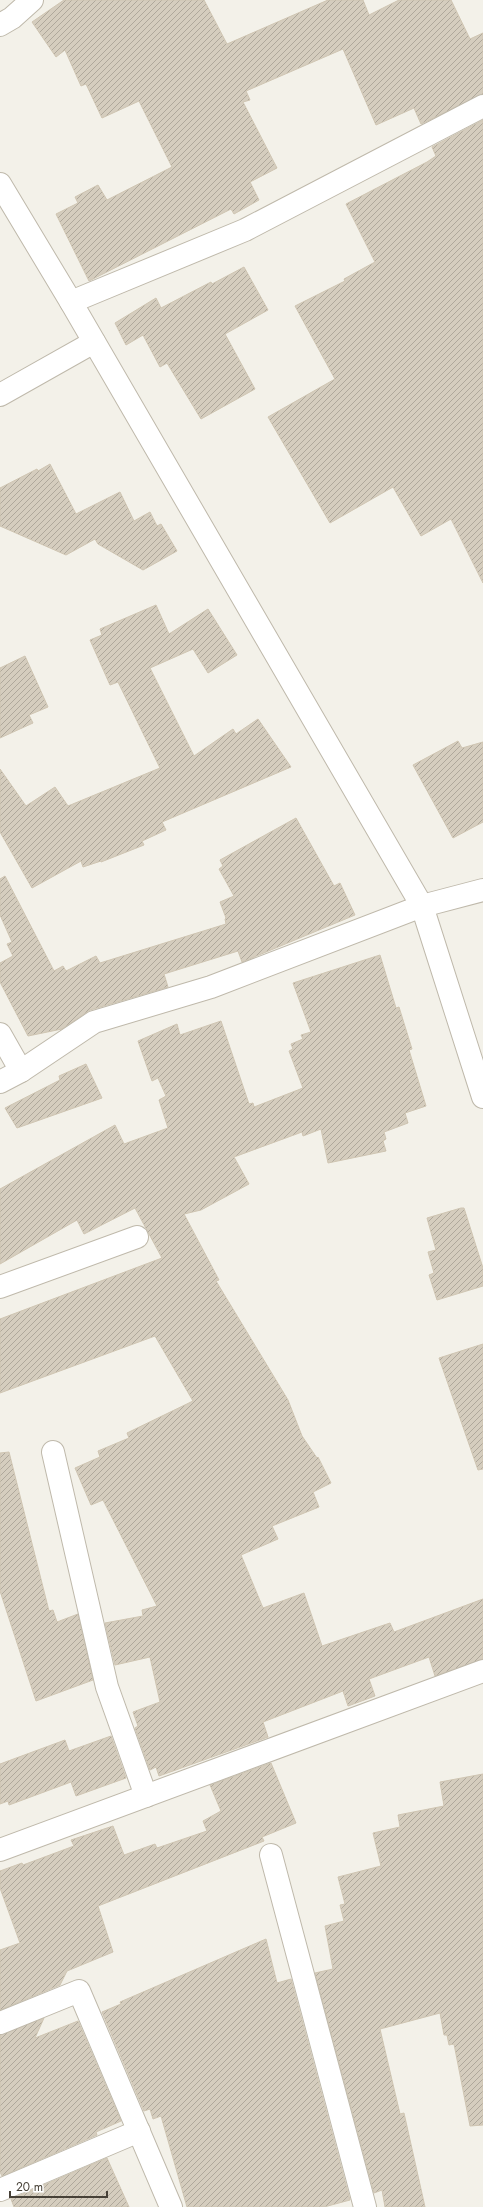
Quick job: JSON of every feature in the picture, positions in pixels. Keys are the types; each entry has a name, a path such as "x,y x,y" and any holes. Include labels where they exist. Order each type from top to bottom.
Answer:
{"street":[{"path":"0,25 12,18 32,0"},
{"path":"71,302 245,230 483,106"},
{"path":"0,184 71,302 422,906 483,1097"},
{"path":"0,395 94,342"},
{"path":"0,1082 21,1071 94,1022 211,986 422,906 483,890"},
{"path":"0,1034 21,1071"},
{"path":"0,1287 137,1237"},
{"path":"53,1452 107,1686 146,1796"},
{"path":"0,1850 483,1671"},
{"path":"271,1855 365,2207"},
{"path":"0,2023 79,1991 171,2207"},
{"path":"0,2190 139,2131"}],"building":[{"path":"64,0 204,0 227,44 328,0 363,0 369,15 399,0 451,0 470,39 483,33 483,94 421,124 414,108 376,125 343,49 246,91 250,100 243,102 277,168 250,182 259,200 234,214 231,209 89,281 56,214 78,203 75,197 98,185 107,200 172,167 139,101 102,118 86,84 81,86 65,50 56,57 32,22"},
{"path":"483,120 483,583 451,519 421,536 393,487 330,523 268,417 335,379 295,306 345,281 344,279 375,262 346,204 427,162 436,156 432,147"},
{"path":"244,267 268,310 225,334 255,389 201,419 167,363 160,367 143,335 126,345 115,323 156,298 161,308"},
{"path":"50,464 76,514 120,492 134,521 150,512 157,526 161,524 177,551 143,570 98,544 95,539 66,555 0,526 0,488"},
{"path":"156,605 169,634 208,609 237,655 208,673 193,649 150,668 194,756 233,729 236,734 258,719 291,767 162,822 166,830 142,841 144,845 101,862 83,867 81,861 32,888 0,832 0,769 26,806 55,787 68,806 160,768 118,682 110,685 90,640 102,635 100,629"},
{"path":"25,656 48,707 29,715 33,723 0,738 0,668"},
{"path":"458,741 462,748 483,742 483,822 453,838 413,765"},
{"path":"296,818 334,886 340,883 355,915 242,962 238,951 164,974 168,987 90,1010 62,1029 28,1036 0,982 0,963 13,956 7,944 12,942 0,915 0,879 5,876 54,971 63,966 66,971 96,956 100,963 226,924 226,918 220,902 234,896 219,869 223,866 220,860"},
{"path":"380,955 396,1008 399,1007 412,1049 409,1050 426,1106 405,1113 408,1123 384,1132 386,1139 383,1141 386,1151 328,1163 321,1129 303,1136 302,1132 234,1157 249,1184 201,1210 184,1214 219,1280 216,1281 288,1400 302,1436 317,1458 318,1457 331,1483 313,1492 319,1507 272,1526 278,1539 241,1555 263,1608 304,1593 322,1646 390,1623 394,1632 483,1599 483,1659 435,1676 429,1657 369,1679 375,1696 348,1706 343,1691 263,1722 268,1737 159,1776 156,1767 150,1770 135,1728 138,1726 133,1712 160,1702 150,1657 115,1665 105,1623 143,1616 142,1610 157,1606 103,1500 91,1505 75,1468 100,1457 98,1451 129,1438 127,1433 193,1401 155,1336 0,1393 0,1319 162,1258 135,1208 84,1234 77,1220 0,1264 0,1189 115,1125 124,1144 168,1128 159,1100 166,1096 158,1078 152,1081 138,1041 177,1024 180,1035 221,1021 249,1104 253,1103 254,1107 303,1088 289,1051 293,1049 291,1044 303,1039 301,1035 311,1032 293,983"},
{"path":"86,1064 102,1098 17,1128 5,1108 60,1080 59,1076"},
{"path":"464,1208 483,1268 483,1286 437,1300 429,1275 434,1273 428,1252 436,1250 427,1218"},
{"path":"483,1344 483,1469 478,1470 439,1358"},
{"path":"9,1452 49,1611 53,1610 57,1622 78,1614 93,1680 36,1701 0,1591 0,1453"},
{"path":"111,1736 126,1778 76,1796 71,1782 9,1805 8,1801 0,1804 0,1764 65,1740 69,1751"},
{"path":"271,1763 296,1823 262,1837 264,1841 98,1906 113,1952 67,1971 60,1985 0,2010 0,1950 20,1943 0,1888 0,1871 22,1863 23,1865 74,1846 71,1840 113,1826 124,1855 155,1844 157,1848 207,1831 203,1821 221,1811 210,1785"},
{"path":"483,1774 483,2125 470,2126 454,2044 449,2045 447,2035 444,2035 440,2013 380,2029 400,2114 404,2113 425,2207 385,2207 382,2190 374,2193 315,1973 333,1969 325,1926 344,1921 340,1905 345,1904 338,1877 381,1866 373,1833 400,1827 398,1815 444,1806 440,1782"},
{"path":"266,1939 277,1983 291,1979 350,2200 324,2207 187,2207 161,2116 153,2119 150,2109 144,2111 102,2012 121,2004 120,2002"},
{"path":"44,2018 35,2038 78,2021 121,2121 96,2132 97,2135 2,2176 0,2172 0,2035"},
{"path":"107,2158 129,2207 14,2207 11,2199"}]}
